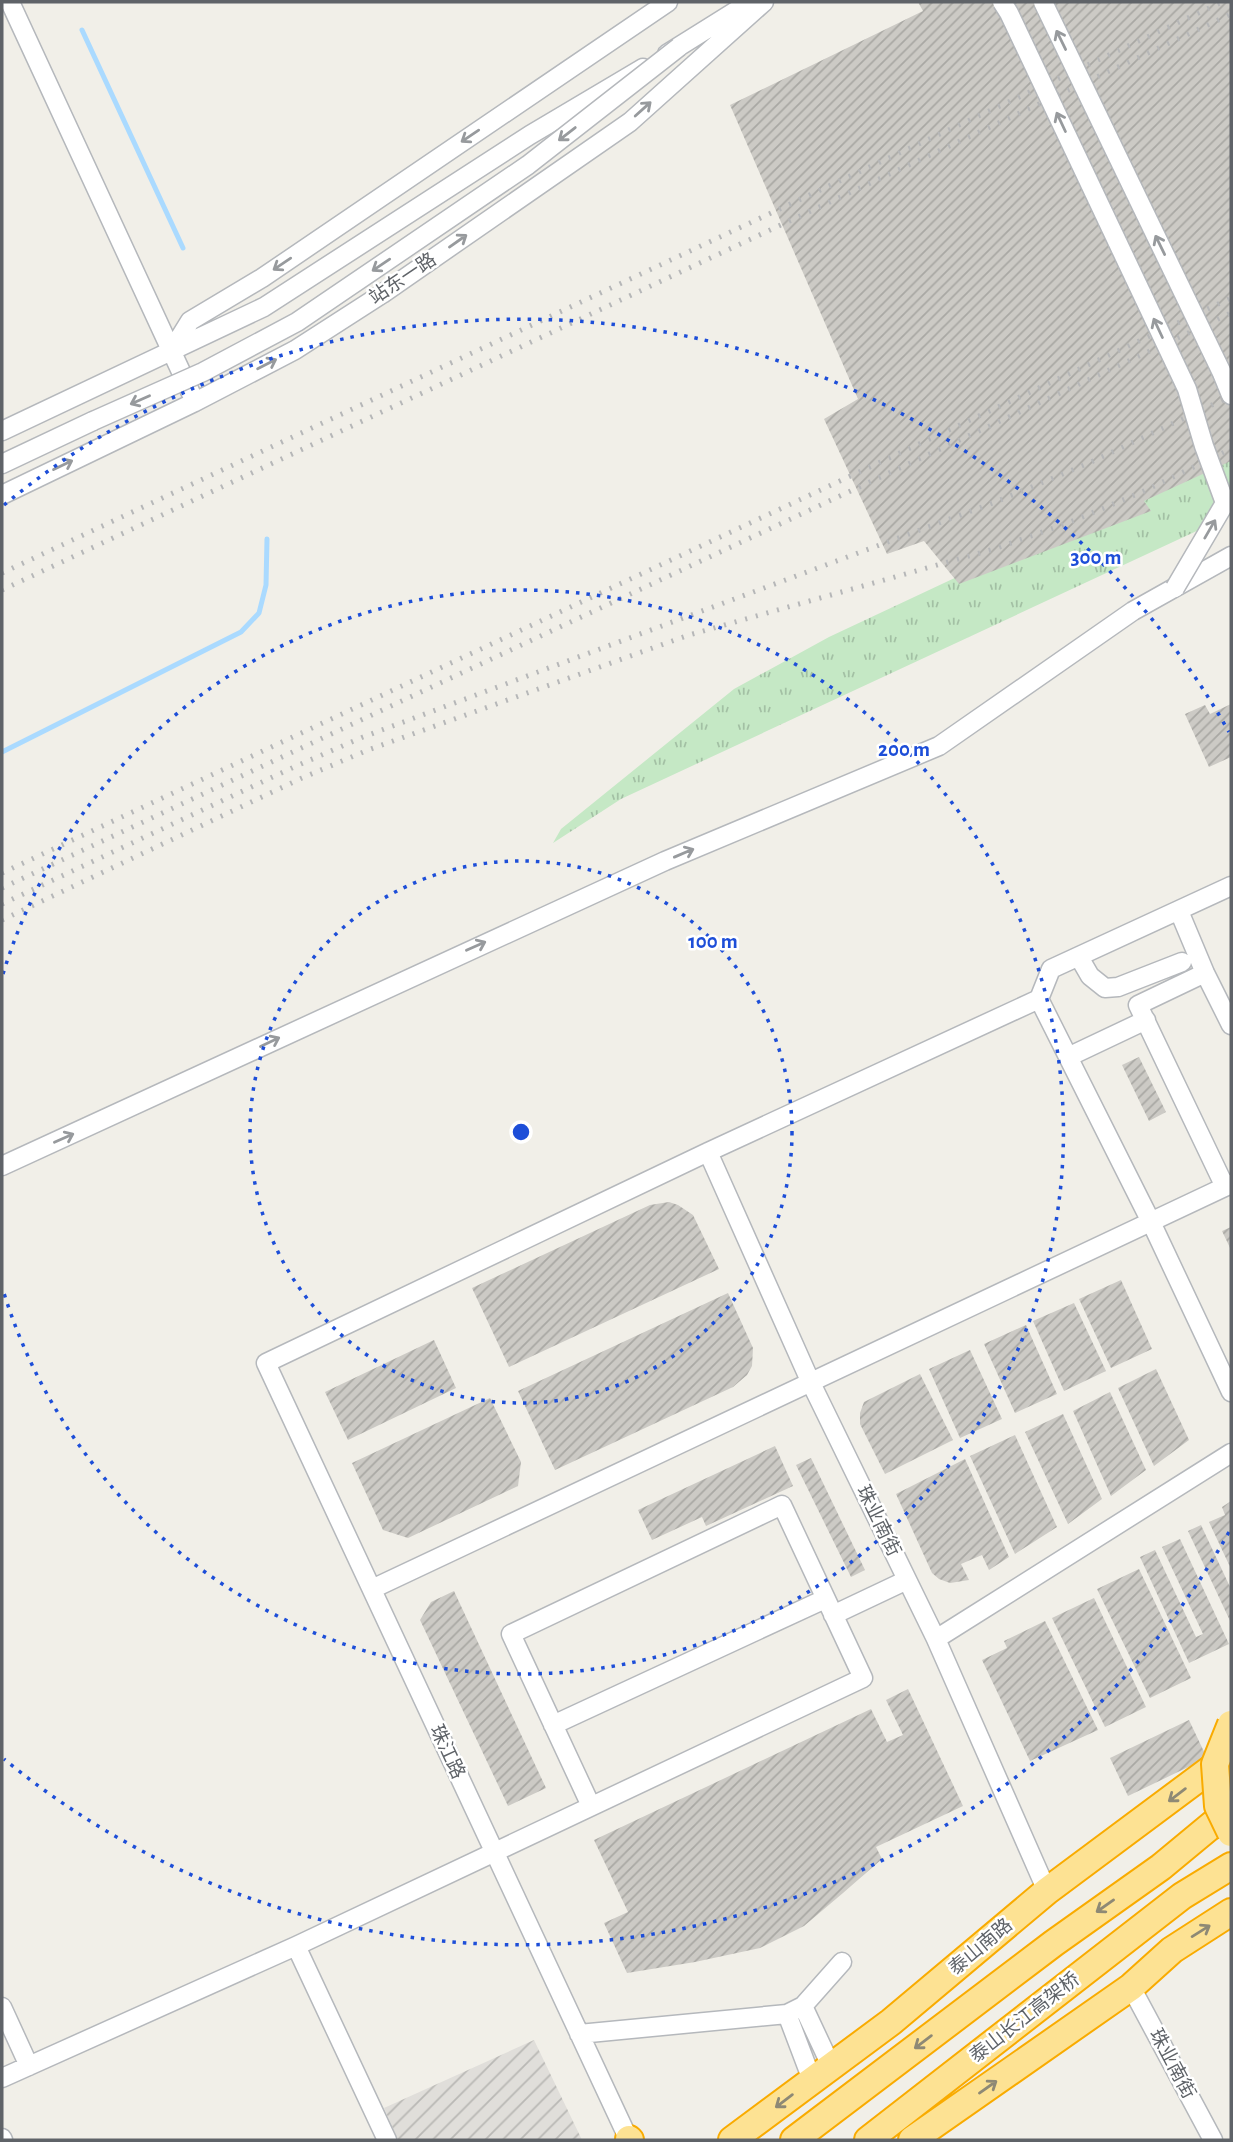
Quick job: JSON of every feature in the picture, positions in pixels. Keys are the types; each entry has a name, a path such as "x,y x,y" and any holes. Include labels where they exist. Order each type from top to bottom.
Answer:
{"highway":[{"path":"1231,1724 1215,1764 1218,1806 1231,1833"},
{"name":"泰山南路","path":"732,2140 891,2022 1048,1891 1231,1754"},
{"name":"泰山南路","path":"794,2140 1054,1943 1161,1867 1231,1809"},
{"name":"泰山长江高架桥","path":"868,2140 1182,1896 1231,1866"},
{"path":"912,2140 1131,1987 1172,1950 1231,1912"}],"street":[{"path":"10,2 195,401"},
{"path":"172,350 190,321 261,278 668,2"},
{"path":"2,431 264,307 530,135 750,2"},
{"name":"站东一路","path":"2,495 195,401 306,343 382,294 619,130 764,2"},
{"path":"1002,2 1188,389 1204,446 1225,503 1175,587"},
{"path":"1043,2 1231,395"},
{"path":"2,464 203,372 297,322 528,165 679,47"},
{"path":"2,1166 665,861 939,746 1133,611 1231,556"},
{"path":"708,1152 1039,999 1051,969 1231,886"},
{"path":"1179,911 1205,973 1231,1024"},
{"path":"1079,957 1090,976 1105,988 1118,986 1182,961"},
{"path":"372,1589 1228,1185 1138,1005 1205,973"},
{"path":"1039,999 1151,1222 1231,1392"},
{"path":"1068,1057 1146,1020"},
{"name":"珠江路","path":"629,2140 266,1363 708,1152"},
{"name":"珠业南街","path":"708,1152 811,1383 936,1640 1048,1891"},
{"path":"936,1640 1231,1453"},
{"path":"2,2078 296,1946 863,1678 782,1505 511,1634 591,1806"},
{"path":"553,1725 829,1607 907,1580"},
{"path":"296,1946 387,2140"},
{"path":"579,2034 795,2010 842,1962"},
{"name":"珠业南街","path":"1131,1987 1213,2140"},
{"path":"2,2007 29,2066"},
{"path":"795,2010 822,2074"}],"shaded area":[{"path":"534,2040 582,2140 398,2140 384,2108"}],"green space":[{"path":"1231,448 1231,515 621,799 553,843 561,829 734,689 829,637"}],"building":[{"path":"918,2 1231,2 1231,461 1144,501 1151,511 959,584 924,541 887,554 824,419 858,399 730,105 923,11"},
{"path":"1231,704 1231,757 1209,767 1185,714 1205,705 1210,714"},
{"path":"1139,1057 1166,1112 1149,1121 1122,1065"},
{"path":"669,1202 693,1215 719,1269 509,1367 472,1288 650,1205"},
{"path":"1231,1227 1231,1250 1222,1231"},
{"path":"1121,1280 1152,1349 1111,1368 1079,1299"},
{"path":"728,1293 753,1348 752,1366 747,1375 733,1387 555,1470 518,1391"},
{"path":"1074,1303 1106,1371 1064,1391 1033,1321"},
{"path":"1026,1325 1057,1394 1015,1413 984,1344"},
{"path":"434,1340 456,1388 348,1440 325,1392"},
{"path":"970,1350 1002,1419 960,1438 929,1369"},
{"path":"1156,1369 1189,1440 1154,1466 1118,1388"},
{"path":"920,1374 953,1440 885,1474 860,1424 860,1413 864,1402"},
{"path":"1110,1392 1146,1470 1111,1496 1073,1411"},
{"path":"490,1398 521,1462 518,1486 408,1538 383,1530 352,1463"},
{"path":"1063,1414 1102,1499 1068,1524 1025,1432"},
{"path":"1015,1435 1057,1527 1015,1554 970,1456"},
{"path":"775,1446 793,1486 706,1526 702,1517 652,1540 638,1510"},
{"path":"811,1458 865,1570 851,1577 796,1465"},
{"path":"965,1459 1009,1557 989,1570 982,1555 961,1564 969,1580 950,1583 932,1573 896,1494"},
{"path":"1231,1501 1231,1569 1209,1522 1225,1515 1222,1507"},
{"path":"1201,1525 1231,1589 1231,1623 1188,1531"},
{"path":"1180,1539 1229,1644 1189,1663 1140,1557 1155,1550 1196,1637 1203,1634 1162,1547"},
{"path":"1139,1569 1191,1678 1150,1698 1097,1589"},
{"path":"454,1591 546,1788 508,1806 420,1620 431,1602"},
{"path":"1094,1598 1146,1707 1105,1727 1052,1618"},
{"path":"1045,1621 1098,1730 1030,1761 982,1660 1007,1648 1004,1641"},
{"path":"908,1689 963,1806 876,1847 882,1859 843,1893 804,1926 760,1948 627,1973 604,1923 628,1912 594,1840 871,1709 887,1742 903,1735 886,1700"},
{"path":"1189,1720 1207,1758 1128,1796 1110,1758"}],"waterway":[{"path":"82,30 183,248"},
{"path":"2,752 241,632 259,613 266,585 267,539"}],"railway":[{"path":"2,573 1222,2"},
{"path":"2,590 1231,14"},
{"path":"2,873 1231,298"},
{"path":"2,888 1231,313"},
{"path":"2,904 363,737 998,501 1089,463 1231,396"},
{"path":"2,920 302,778 368,750 689,635 994,549 1068,523 1142,492 1231,449"}]}
